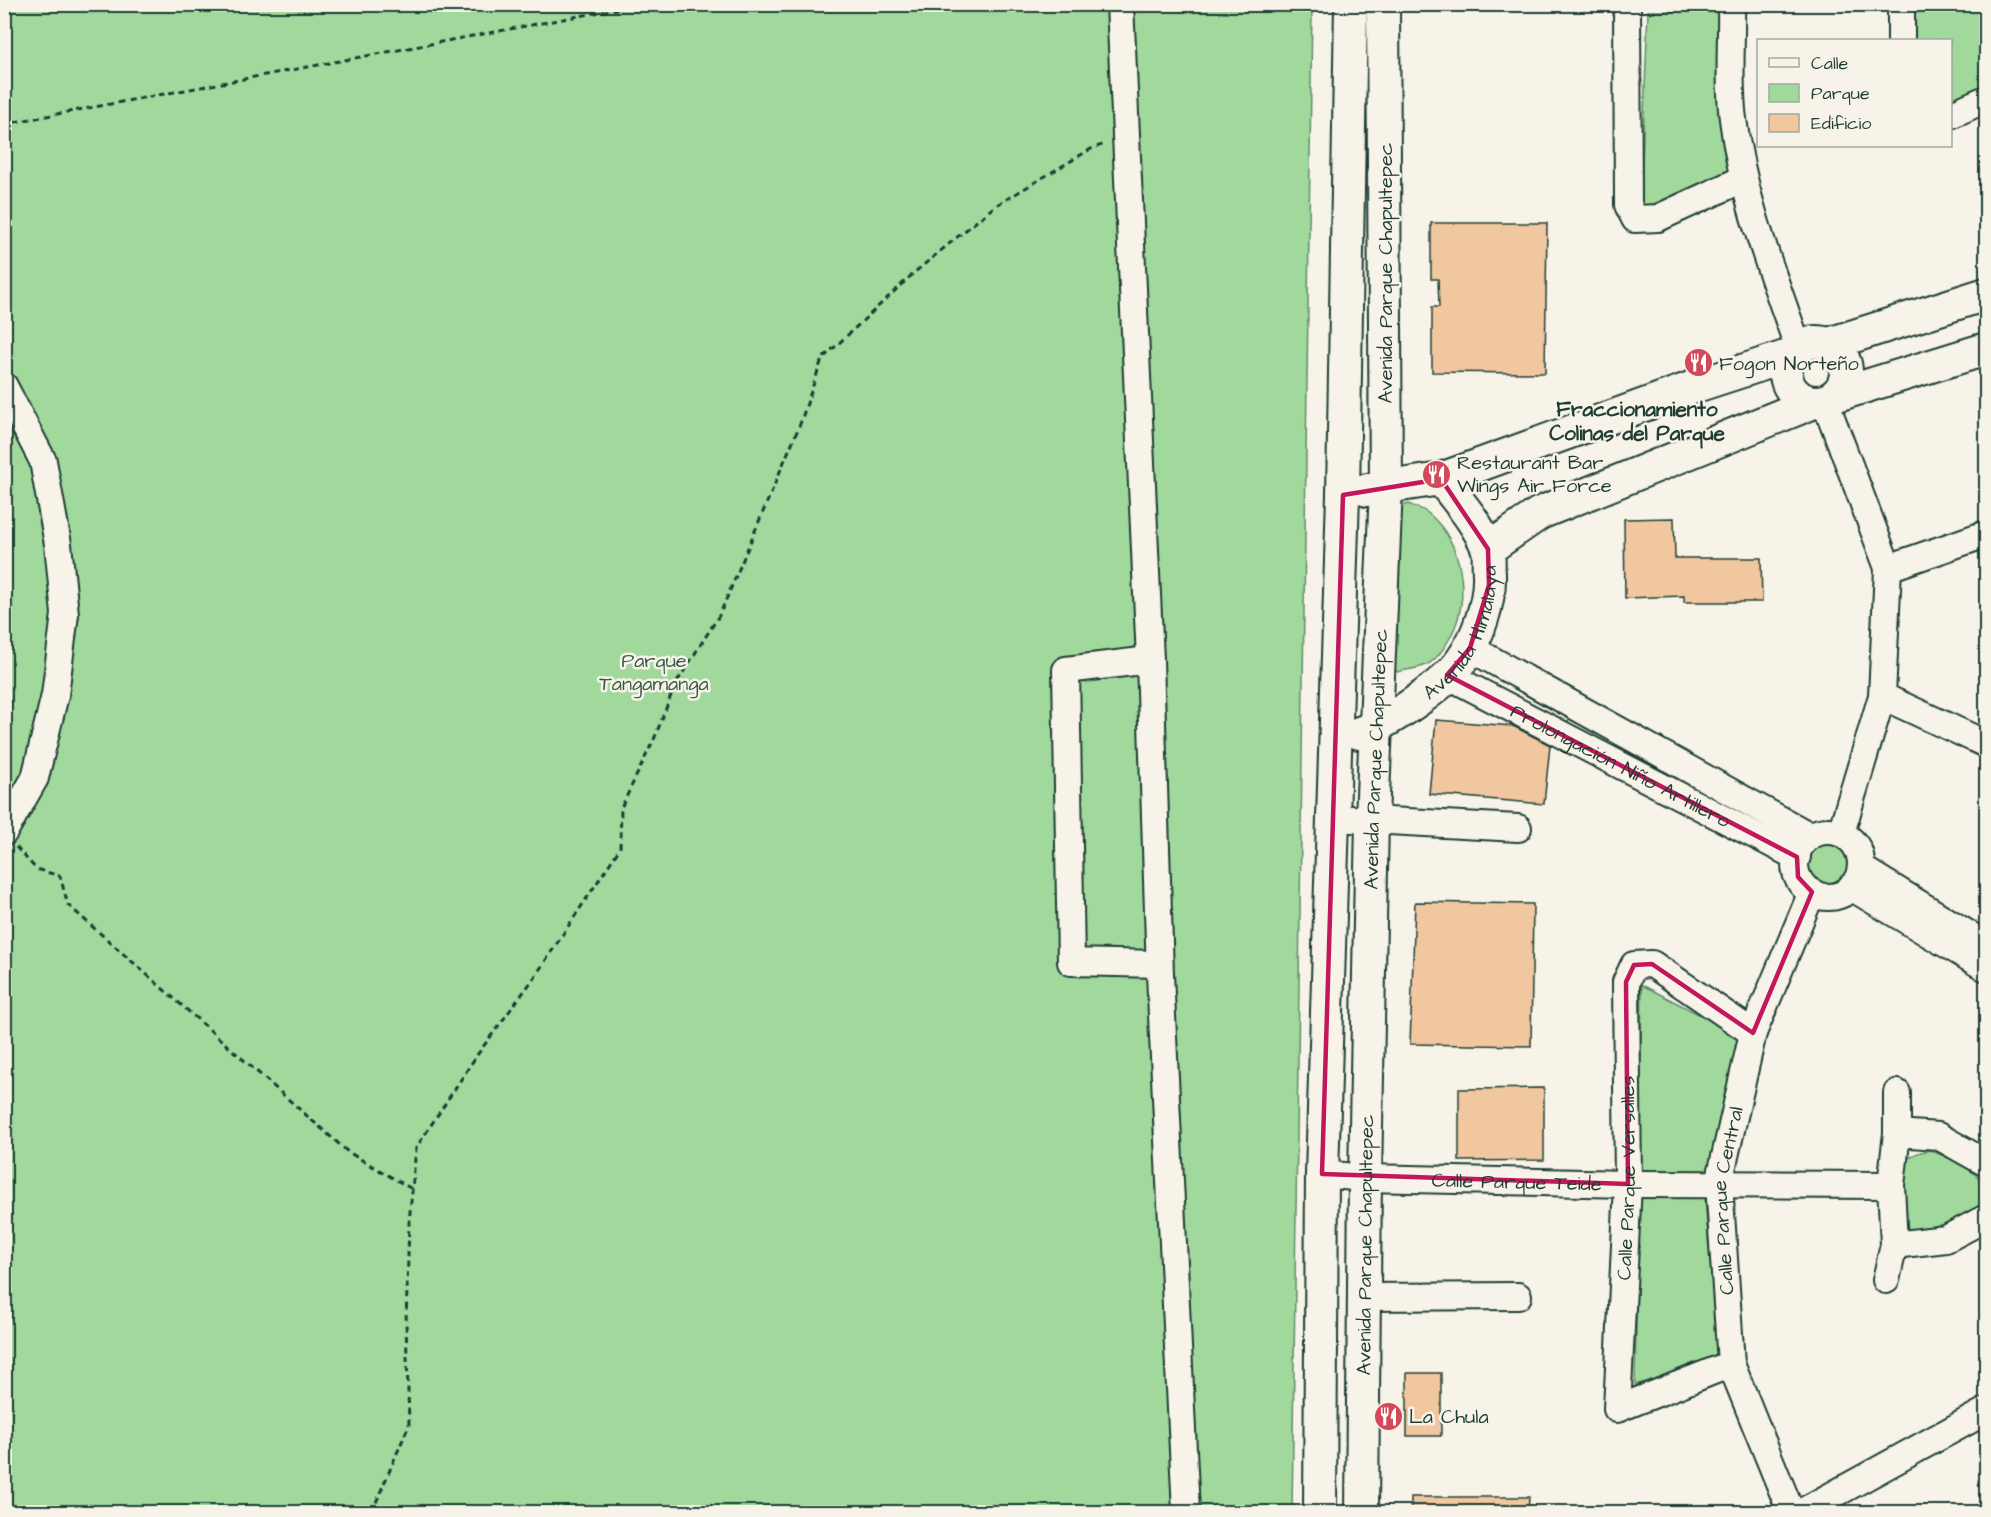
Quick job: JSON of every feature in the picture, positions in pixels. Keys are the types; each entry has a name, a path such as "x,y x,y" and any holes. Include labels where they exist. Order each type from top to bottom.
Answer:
{"main road":[{"name":"Avenida Parque Chapultepec","path":"1320,1512 1322,1174 1342,495 1351,4"},
{"name":"Avenida Parque Chapultepec","path":"1362,1512 1365,1178 1374,728 1386,487 1383,4"},
{"path":"1342,495 1441,479 1699,385 1806,349 1986,294"},
{"path":"1806,349 1844,358 1846,368 1842,388 1824,400 1795,394 1789,386 1787,365 1806,349"},
{"path":"1488,549 1540,513 1824,400 1986,349"},
{"name":"Avenida Himalaya","path":"1335,741 1374,728 1421,697 1461,663 1470,648 1481,620 1489,585 1488,549 1469,516 1441,479"}],"street":[{"path":"1120,4 1150,660 1159,964 1186,1512"},
{"path":"1627,4 1628,206 1635,219 1658,218 1743,179"},
{"path":"1731,4 1732,116 1743,179 1749,204 1806,349"},
{"path":"1901,4 1901,39"},
{"path":"1952,114 1986,99"},
{"path":"4,386 43,462 58,544 65,614 55,695 35,778 4,832"},
{"path":"1824,400 1888,568 1882,696 1841,833"},
{"path":"1888,568 1986,534"},
{"name":"Prolongación Niño Artillero","path":"1470,648 1803,847"},
{"path":"1150,660 1066,670 1071,962 1159,964"},
{"name":"Prolongación Niño Artillero","path":"1447,675 1803,847"},
{"path":"1882,696 1986,744"},
{"path":"1333,818 1518,828"},
{"path":"1830,831 1841,833 1857,848 1856,878 1832,896 1812,892 1798,877 1803,847 1830,831"},
{"path":"1856,878 1986,945"},
{"path":"1856,878 1986,968"},
{"name":"Calle Parque Central","path":"1791,1512 1731,1364 1719,1183 1753,1033 1812,892"},
{"name":"Calle Parque Versalles","path":"1731,1364 1617,1409 1628,1184 1626,982 1634,965 1652,964 1753,1033"},
{"path":"1886,1280 1894,1245 1891,1185 1897,1093"},
{"path":"1896,1133 1938,1136 1986,1164"},
{"name":"Calle Parque Teide","path":"1322,1174 1365,1178 1628,1184 1891,1185"},
{"path":"1894,1245 1946,1239 1986,1218"},
{"path":"1364,1297 1518,1296"},
{"path":"1802,1512 1986,1411"}],"path":[{"path":"4,124 643,4"},
{"path":"372,1512 409,1425 406,1323 416,1148 477,1055 534,978 620,848 621,808 655,737 675,685 720,614 800,424 822,359 915,272 995,207 1091,148 1127,137"},
{"path":"4,849 16,847 36,869 60,876 68,905 150,980 348,1152 412,1189"}],"highlighted area":[{"path":"1441,479 1488,549 1489,585 1470,648 1447,675 1797,857 1798,877 1812,892 1753,1033 1652,964 1634,965 1626,982 1628,1184 1322,1174 1343,495"}],"green space":[{"path":"1904,4 1986,5 1986,91 1952,103 1952,39 1906,39"},
{"name":"Parque Tangamanga","path":"5,5 1312,5 1292,1512 5,1512"},
{"path":"1648,11 1725,12 1736,176 1640,215"},
{"path":"1408,504 1429,514 1450,540 1460,571 1461,605 1451,636 1435,659 1421,667 1397,672 1390,664 1393,509"},
{"path":"1830,831 1850,839 1861,858 1842,893 1824,895 1811,890 1801,882 1797,870 1797,857 1803,845 1814,836"},
{"path":"1642,985 1741,1036 1704,1188 1718,1359 1635,1385"},
{"path":"1931,1150 1961,1164 1976,1175 1984,1193 1985,1205 1977,1214 1924,1237 1906,1231 1897,1170 1912,1156"}],"building":[{"path":"1431,223 1547,223 1545,373 1432,372 1432,307 1439,307 1438,279 1431,279"},
{"path":"1674,518 1675,558 1761,558 1762,602 1684,602 1684,596 1625,598 1624,519"},
{"path":"1436,720 1513,726 1550,745 1544,804 1429,794"},
{"path":"1415,902 1533,904 1531,1046 1410,1044"},
{"path":"1544,1088 1544,1160 1459,1161 1459,1089"},
{"path":"1407,1373 1441,1373 1441,1436 1407,1436"},
{"path":"1411,1497 1529,1497 1528,1512 1411,1512"}],"place":[{"name":"Fogon Norteño","path":"1698,363"},
{"name":"Restaurant Bar Wings Air Force","path":"1436,474"},
{"name":"La Chula","path":"1388,1416"}],"district":[{"name":"Fraccionamiento Colinas del Parque","path":"1637,421"}]}
